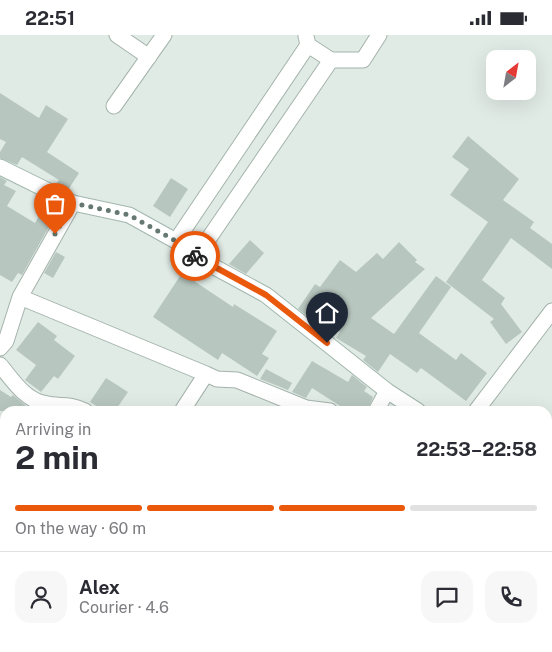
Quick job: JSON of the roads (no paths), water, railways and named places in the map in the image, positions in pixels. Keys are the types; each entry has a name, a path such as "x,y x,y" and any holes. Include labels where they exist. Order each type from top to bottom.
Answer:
{"street":[{"path":"117,35 149,57"},
{"path":"114,106 164,35"},
{"path":"176,241 307,40 331,60 363,60 379,35"},
{"path":"196,257 331,60"},
{"path":"0,167 73,203 129,215 176,241 196,257 266,295 388,391 410,406"},
{"path":"0,348 6,341 20,297 73,203"},
{"path":"20,297 217,379 237,380 301,406"},
{"path":"480,406 552,311"},
{"path":"0,365 19,388 35,400 43,403 72,406"},
{"path":"185,406 206,374"},
{"path":"379,406 388,391"}]}
